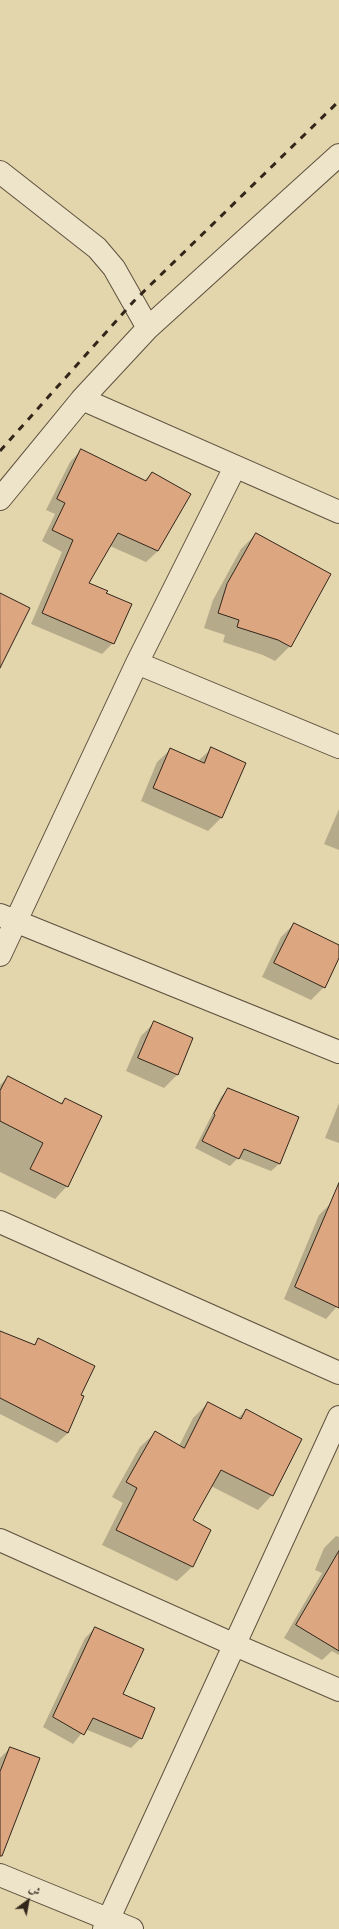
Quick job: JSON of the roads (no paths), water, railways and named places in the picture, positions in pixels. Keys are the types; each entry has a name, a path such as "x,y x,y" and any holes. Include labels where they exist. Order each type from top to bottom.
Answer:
{"street":[{"path":"0,499 82,399 148,328 339,155"},
{"path":"0,172 97,248 114,268 148,328"},
{"path":"82,399 339,512"},
{"path":"0,955 8,918 235,467"},
{"path":"137,663 339,747"},
{"path":"8,918 339,1052"},
{"path":"0,1222 339,1373"},
{"path":"106,1924 339,1417"},
{"path":"0,1540 339,1690"},
{"path":"0,1875 106,1924 132,1929"}],"railway":[{"path":"0,451 134,301 339,101"}]}
